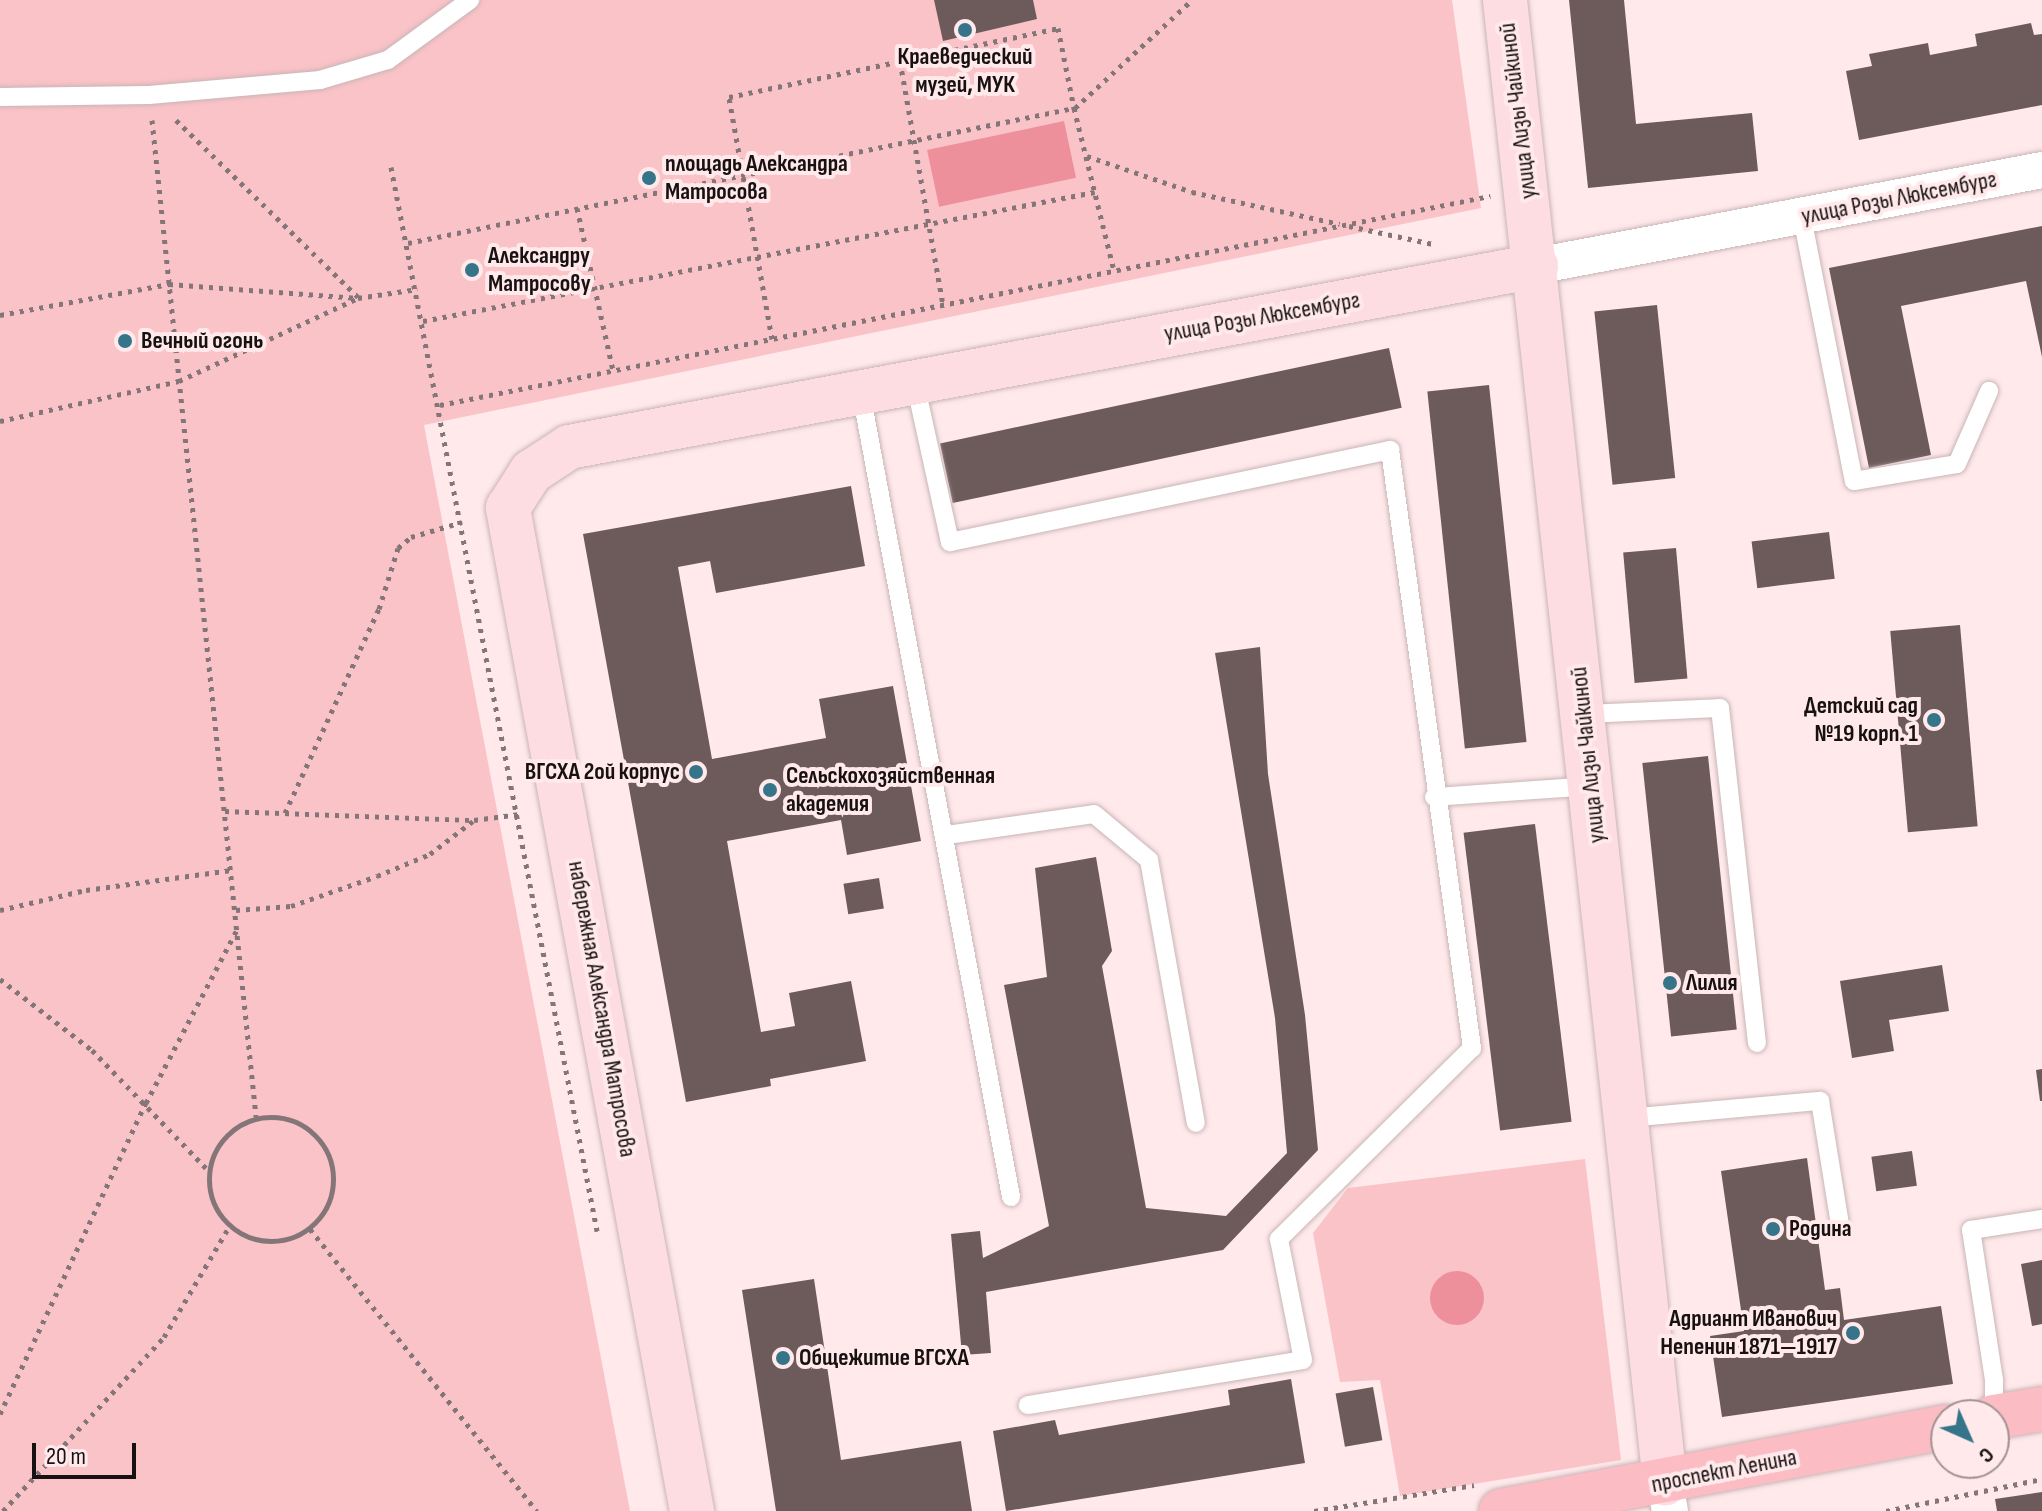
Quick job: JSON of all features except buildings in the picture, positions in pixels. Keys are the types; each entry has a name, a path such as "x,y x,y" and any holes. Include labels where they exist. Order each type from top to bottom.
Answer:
{"main road":[{"path":"2010,1414 2042,1409"},
{"name":"проспект Ленина","path":"1501,1511 1668,1497 1930,1431"}],"street":[{"name":"улица Лизы Чайкиной","path":"1505,0 1668,1497"},
{"name":"улица Розы Люксембург","path":"508,508 531,472 569,447 2042,170"},
{"name":"набережная Александра Матросова","path":"508,508 692,1511"}],"lane":[{"path":"0,97 149,95 320,80 388,60 470,0"},
{"path":"1802,217 1854,481 1957,464 1989,391"},
{"path":"914,380 950,542 1390,450 1434,797 1472,1048 1279,1239 1303,1360 1028,1405"},
{"path":"861,390 947,835 1011,1197"},
{"path":"1583,714 1720,708 1757,1043"},
{"path":"1434,797 1591,786"},
{"path":"947,835 1094,814 1149,860 1196,1123"},
{"path":"1628,1118 1820,1101 1840,1224"},
{"path":"1994,1399 1994,1380 1971,1230 2042,1219"}],"path":[{"path":"408,243 1074,108 1192,0"},
{"path":"772,339 729,97 1058,28 1114,271"},
{"path":"900,61 943,305"},
{"path":"149,95 256,1117"},
{"path":"149,95 358,298"},
{"path":"1086,156 1192,192 1448,247"},
{"path":"391,167 463,522 600,1248"},
{"path":"440,405 1527,188"},
{"path":"423,321 1095,192"},
{"path":"577,208 613,371"},
{"path":"0,315 169,284 358,298 417,289"},
{"path":"0,421 179,381 358,298"},
{"path":"285,813 379,609 398,548 411,537 463,522"},
{"path":"225,811 474,820 518,814"},
{"path":"236,910 291,906 377,876 430,854 474,820"},
{"path":"0,910 86,890 232,870"},
{"path":"0,1414 146,1103 238,927"},
{"path":"0,979 92,1050 146,1103 206,1168 210,1196 229,1227 264,1242 289,1240 310,1229 330,1202 333,1170 322,1142 301,1123 256,1117 231,1130 206,1168"},
{"path":"3,1511 164,1337 229,1227"},
{"path":"310,1229 537,1511"},
{"path":"1886,1511 2042,1479"}],"shaded area":[{"path":"0,0 1452,0 1481,208 424,425 630,1511 0,1511"},
{"path":"1064,121 1076,178 939,207 927,150"},
{"path":"1585,1159 1621,1460 1400,1496 1380,1380 1340,1382 1313,1233 1348,1188"},
{"path":"1457,1271 1476,1279 1484,1298 1476,1317 1457,1325 1438,1317 1430,1298 1438,1279"}],"place":[{"name":"Краеведческий музей, МУК","path":"965,30"},
{"name":"площадь Александра Матросова","path":"649,178"},
{"name":"Александру Матросову","path":"472,270"},
{"name":"Вечный огонь","path":"125,341"},
{"name":"Детский сад №19 корп. 1","path":"1934,720"},
{"name":"ВГСХА 2ой корпус","path":"696,772"},
{"name":"Сельскохозяйственная академия","path":"770,790"},
{"name":"Лилия","path":"1670,983"},
{"name":"Родина","path":"1773,1229"},
{"name":"Адриант Иванович Непенин 1871—1917","path":"1853,1333"},
{"name":"Общежитие ВГСХА","path":"783,1358"}]}
